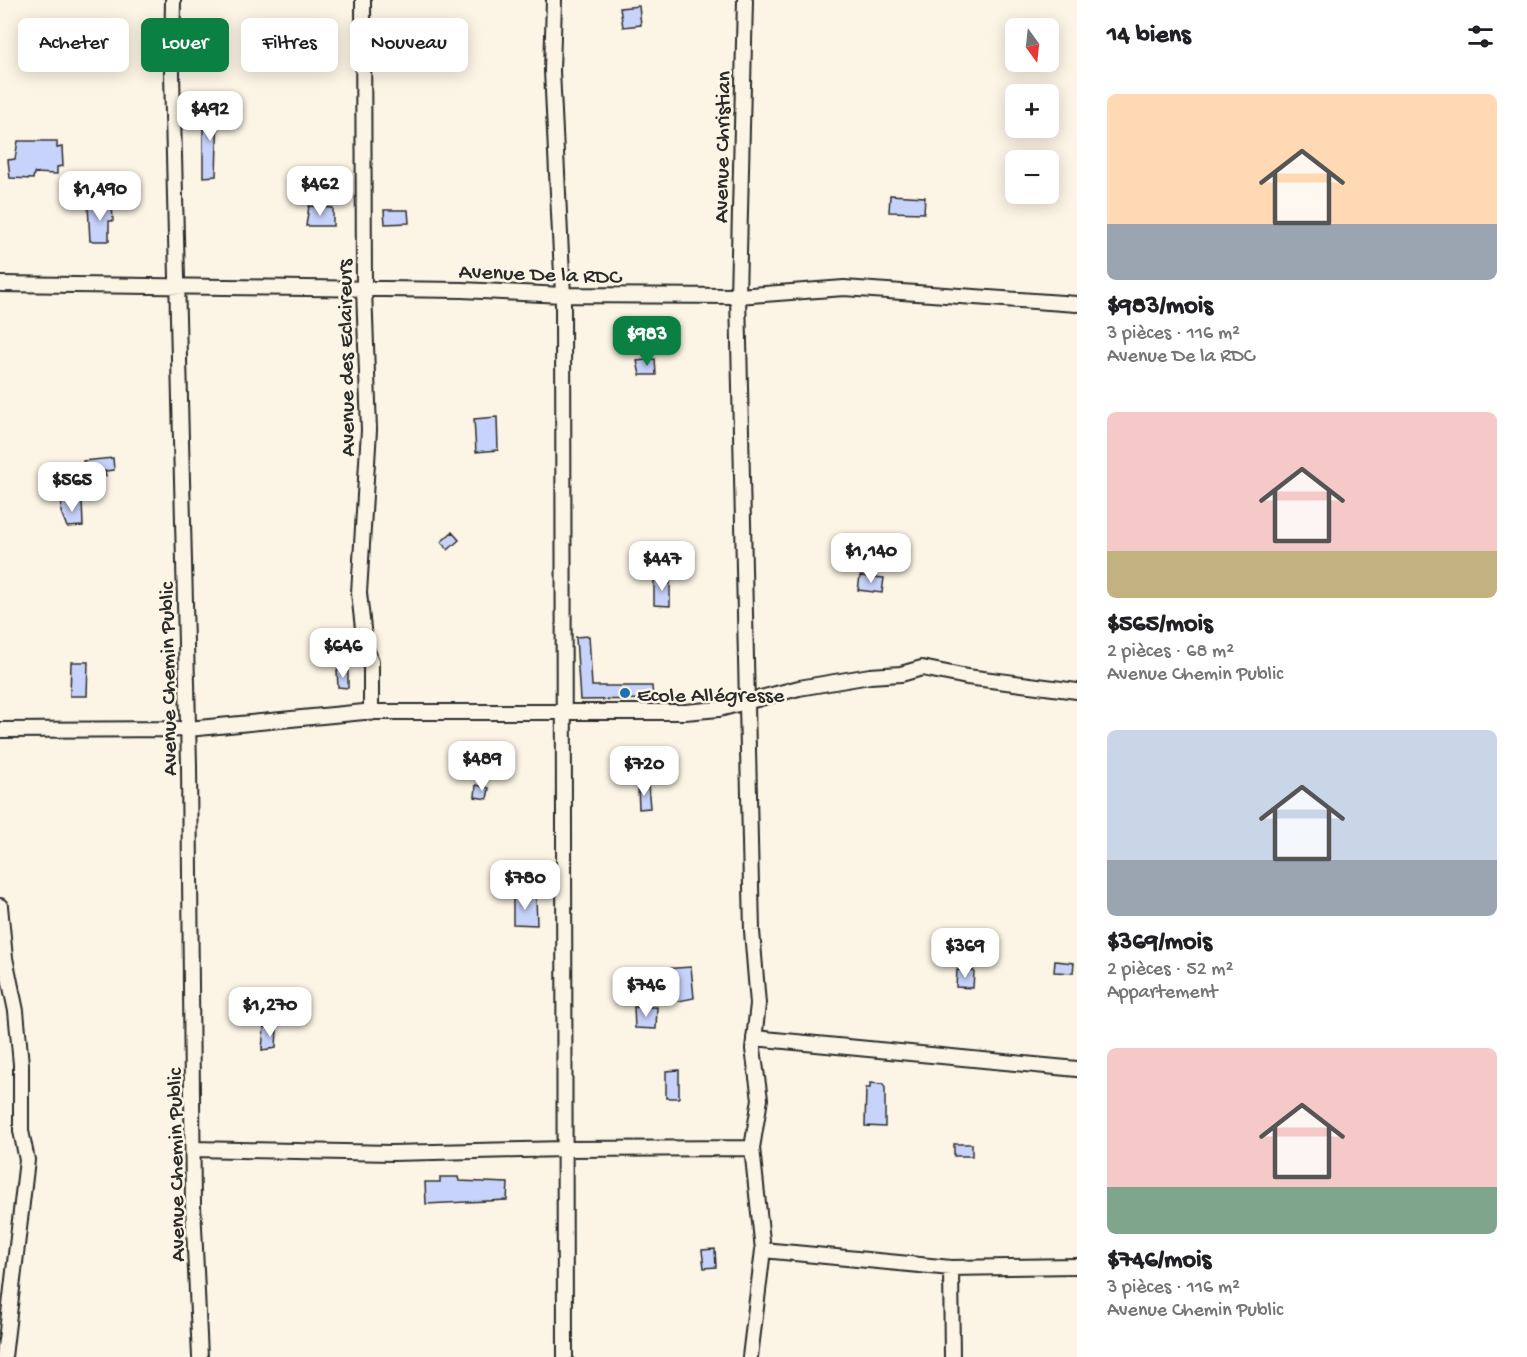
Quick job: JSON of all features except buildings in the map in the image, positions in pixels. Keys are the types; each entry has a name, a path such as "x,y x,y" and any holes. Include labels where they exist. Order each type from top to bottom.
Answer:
{"street":[{"name":"Avenue Chemin Public","path":"173,0 172,74 188,729 193,1205 200,1357"},
{"name":"Avenue des Eclaireurs","path":"363,0 363,289 369,430 359,593 365,646 370,661 371,712"},
{"path":"554,0 552,72 563,296 565,1357"},
{"name":"Avenue Christian","path":"745,0 738,296 752,932 758,1004 754,1062 760,1099 752,1148 763,1250 750,1357"},
{"name":"Avenue De la RDC","path":"0,284 363,289 563,296 738,296 844,288 1077,304"},
{"path":"0,730 188,729 371,712 685,712 719,709 808,687 870,676 901,674 922,668 967,677 1077,691"},
{"path":"0,906 5,958 16,1011 21,1064 21,1131 27,1160 4,1357"},
{"path":"754,1038 1077,1069"},
{"path":"193,1149 392,1154 565,1149 752,1148"},
{"path":"763,1250 951,1269 1077,1266"},
{"path":"951,1269 952,1357"}],"place":[{"name":"Ecole Allégresse","path":"625,693"}]}
